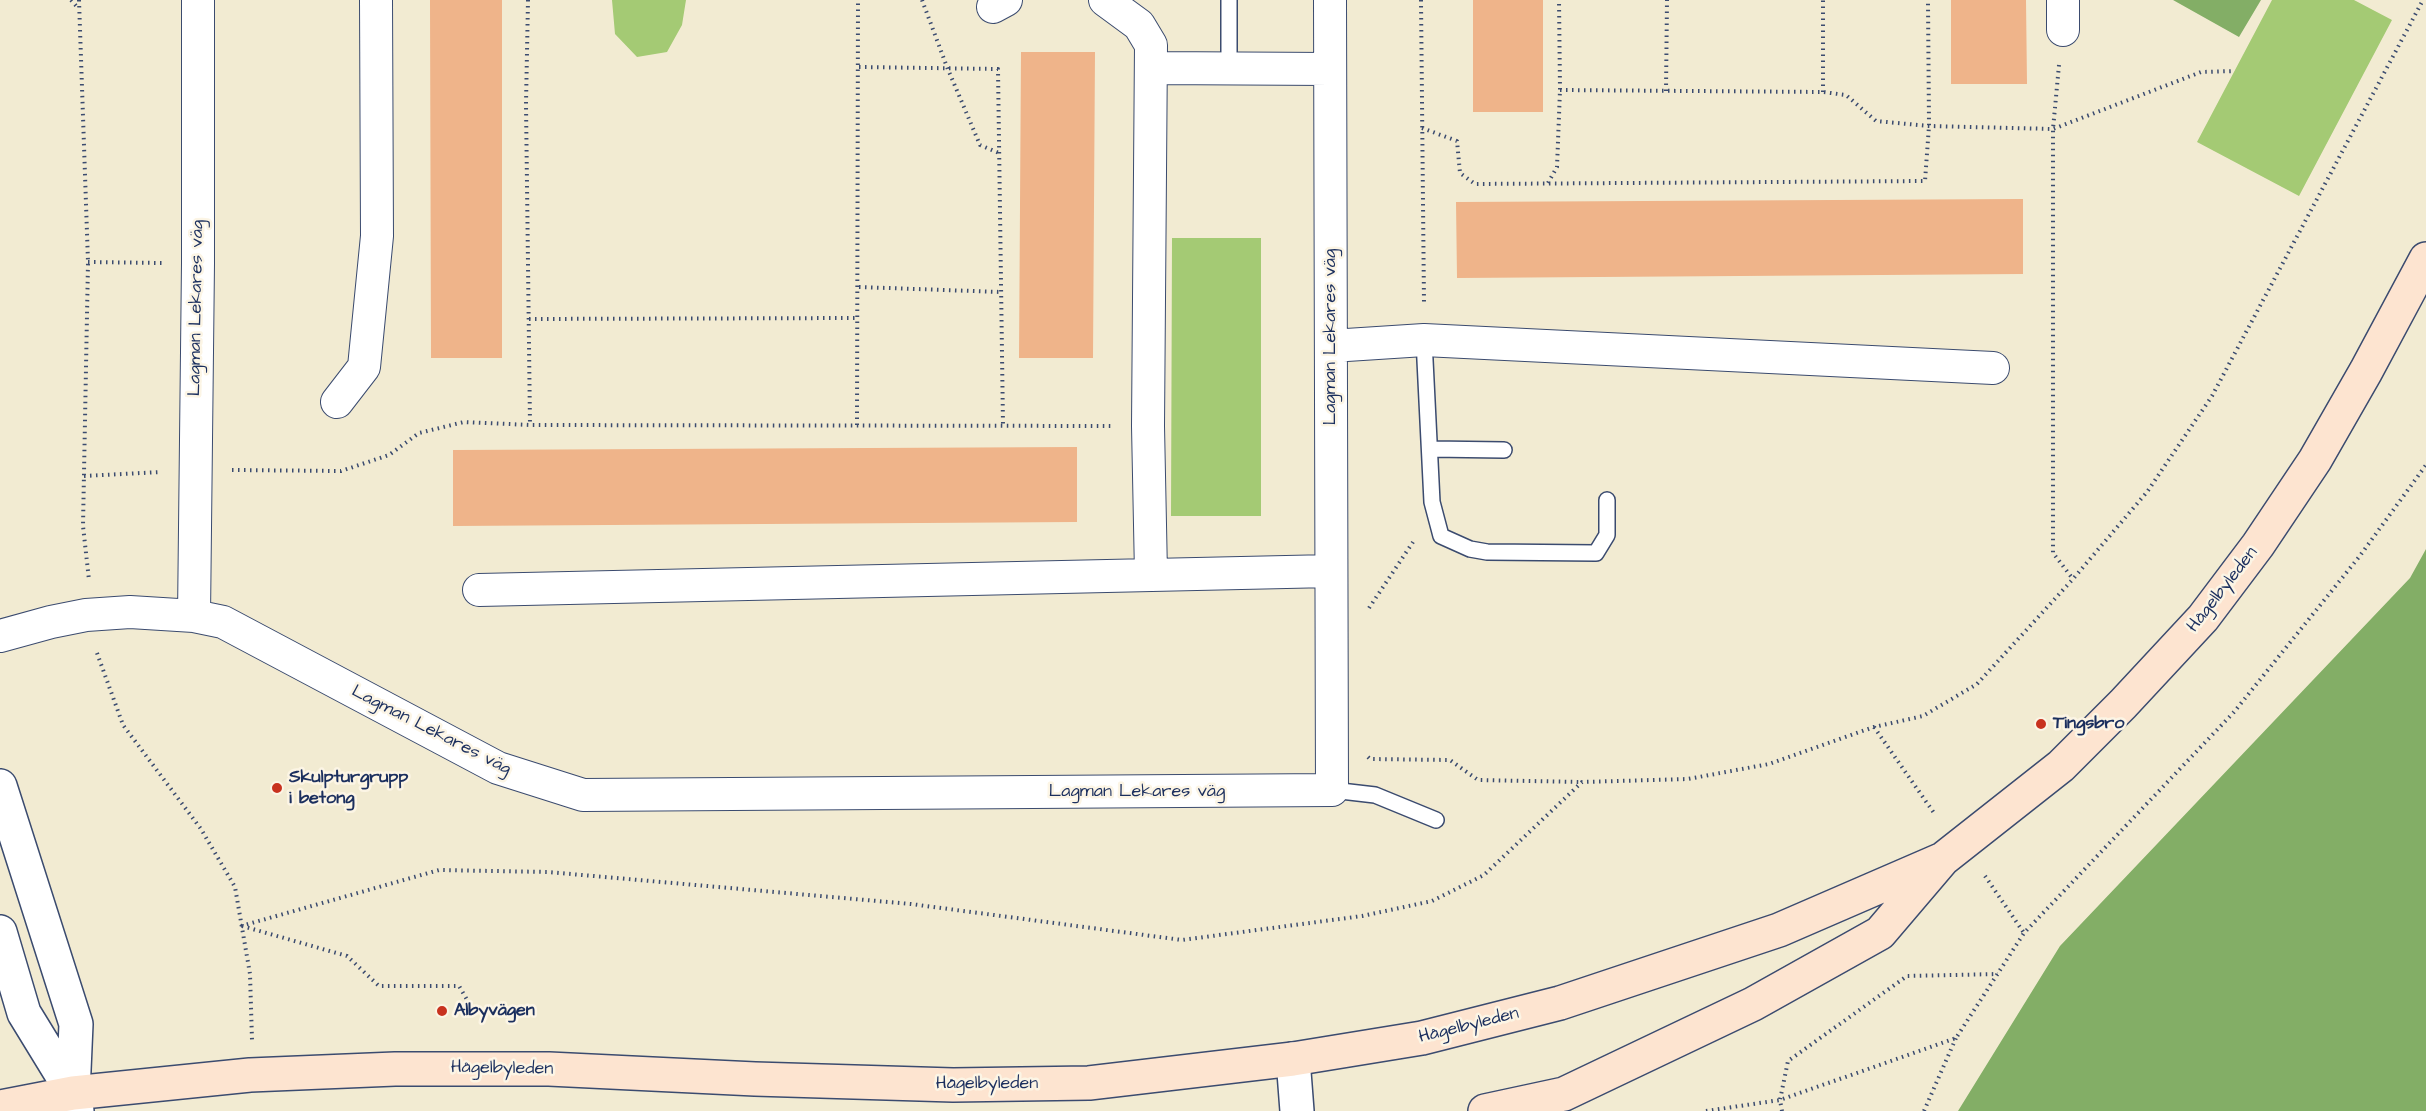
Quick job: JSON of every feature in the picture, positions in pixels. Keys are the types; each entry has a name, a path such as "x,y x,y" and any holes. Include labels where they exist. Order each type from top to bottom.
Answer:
{"main road":[{"name":"Hågelbyleden","path":"1485,1111 1564,1094 1753,1004 1880,933 1943,859 2061,766 2203,618 2258,545 2315,460 2426,259"},
{"name":"Hågelbyleden","path":"0,1107 75,1102 250,1075 395,1069 549,1069 744,1079 953,1085 1089,1083 1293,1059 1422,1038 1560,1003 1779,930 1943,859"}],"street":[{"name":"Lagman Lekares väg","path":"194,616 198,0"},
{"path":"337,402 364,367 377,236 376,0"},
{"path":"1105,0 1138,25 1151,45 1148,426 1151,574"},
{"name":"Lagman Lekares väg","path":"0,636 86,615 130,612 194,616 223,622 498,768 583,795 1332,790 1330,0"},
{"path":"1151,68 1330,69"},
{"path":"1331,346 1424,340 1993,368"},
{"path":"479,590 1331,571"},
{"path":"0,786 76,1024 75,1102"},
{"path":"0,932 24,1013 75,1102"},
{"path":"1293,1059 1297,1111"}],"lane":[{"path":"1229,0 1229,69"},
{"path":"1424,340 1432,502 1441,536 1470,549 1487,552 1596,553 1606,535 1606,500"},
{"path":"1431,449 1504,450"},
{"path":"1332,790 1375,795 1436,820"}],"path":[{"path":"71,0 80,10"},
{"path":"79,0 88,262 83,526 90,584"},
{"path":"528,0 526,104 530,425"},
{"path":"857,425 858,0"},
{"path":"922,0 980,145 999,153"},
{"path":"1421,0 1424,340"},
{"path":"1548,183 1557,167 1560,90 1559,0"},
{"path":"1666,92 1667,0"},
{"path":"1823,0 1823,92"},
{"path":"1422,128 1457,141 1460,173 1475,184 1925,181 1929,126 1928,0"},
{"path":"1364,752 1370,759 1450,760 1479,780 1582,782 1689,779 1769,764 1874,727 1923,716 1977,684 2073,579 2147,492 2212,396 2423,0"},
{"path":"2063,15 2053,129 2053,553 2073,579"},
{"path":"859,66 998,69 1003,425"},
{"path":"1560,90 1823,92 1846,95 1876,121 1929,126 2053,129 2201,72 2235,71"},
{"path":"88,262 198,263"},
{"path":"859,287 1001,292"},
{"path":"529,319 858,318"},
{"path":"222,470 341,471 389,455 419,433 464,422 530,425 1148,426"},
{"path":"1924,1111 1956,1038 2024,933 2234,712 2359,557 2426,465"},
{"path":"84,476 165,472"},
{"path":"1363,618 1420,531 1432,502"},
{"path":"97,653 123,725 201,829 235,887 250,974 252,1041"},
{"path":"1874,727 1934,813"},
{"path":"241,926 439,870 450,870 548,872 911,904 1182,940 1362,916 1432,901 1484,875 1582,782"},
{"path":"1985,876 2024,933"},
{"path":"241,926 347,957 379,986 459,986 469,1003 469,1020"},
{"path":"1782,1111 1780,1100 1788,1061 1907,976 1998,974"},
{"path":"1706,1111 1780,1100 1956,1038"}],"green space":[{"path":"612,0 686,0 682,25 667,52 637,57 615,34"},
{"path":"2173,0 2261,0 2239,37"},
{"path":"2272,0 2354,0 2392,20 2299,196 2197,142"},
{"path":"1172,238 1261,238 1261,516 1171,516"},
{"path":"2426,549 2426,1111 1958,1111 2060,946 2410,578"}],"building":[{"path":"430,0 502,0 502,358 431,358"},
{"path":"1473,0 1543,0 1543,112 1473,112"},
{"path":"1951,0 2026,0 2027,84 1951,84"},
{"path":"1021,52 1095,52 1093,358 1019,358"},
{"path":"2023,199 2023,274 1457,278 1456,202"},
{"path":"1077,447 1077,522 453,526 453,450"}],"place":[{"name":"Tingsbro","path":"2041,724"},
{"name":"Skulpturgrupp i betong","path":"277,788"},
{"name":"Albyvägen","path":"442,1011"}]}
